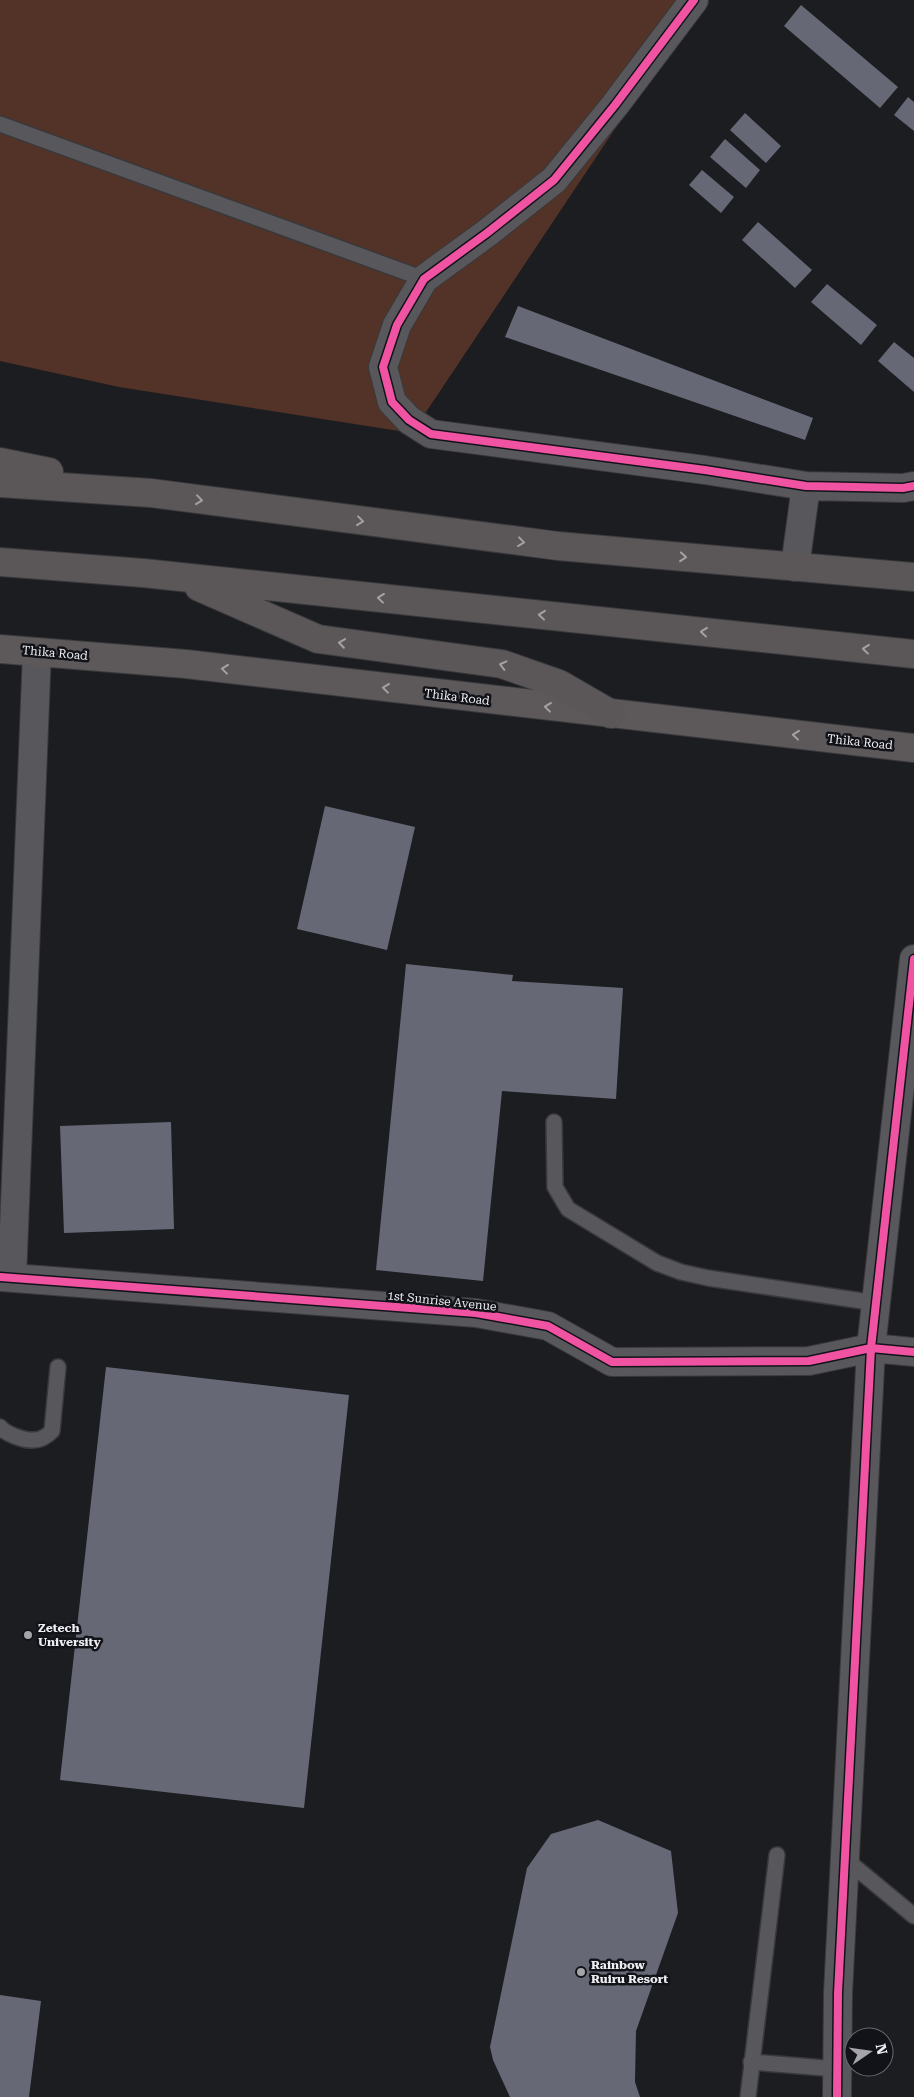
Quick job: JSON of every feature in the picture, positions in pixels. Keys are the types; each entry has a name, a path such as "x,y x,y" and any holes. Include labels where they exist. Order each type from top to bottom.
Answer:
{"highway":[{"path":"0,462 151,494"},
{"path":"0,483 151,494 558,546 914,577"},
{"path":"0,562 176,576 914,654"},
{"path":"176,576 318,640 502,664 559,684 610,714"}],"main road":[{"name":"Thika Road","path":"0,648 186,664 914,748"}],"street":[{"path":"694,0 554,180 487,234 424,279 397,325 383,367 392,402 408,420 431,434 704,470 806,486 903,488 914,486"},
{"path":"796,567 806,486"},
{"path":"6,1278 37,652"},
{"path":"837,2097 838,1993 844,1858 871,1348 914,960"},
{"name":"1st Sunrise Avenue","path":"6,1278 476,1314 548,1326 612,1362 809,1361 871,1348 914,1352"}],"lane":[{"path":"0,124 424,279"},
{"path":"554,1122 556,1187 568,1209 657,1263 681,1272 708,1278 876,1304"},
{"path":"0,1426 4,1432 33,1441 45,1437 52,1431 58,1367"},
{"path":"748,2097 777,1855"},
{"path":"844,1858 914,1916"},
{"path":"751,2062 837,2069"}],"shaded area":[{"path":"0,0 701,0 412,433 119,387 0,361"}],"building":[{"path":"801,5 898,87 880,108 784,26"},
{"path":"908,97 914,102 914,131 894,115"},
{"path":"745,113 781,146 766,163 730,130"},
{"path":"725,139 760,170 746,188 710,157"},
{"path":"702,170 734,197 721,213 689,185"},
{"path":"758,222 812,270 795,288 742,240"},
{"path":"827,284 877,325 861,345 811,302"},
{"path":"518,306 813,418 805,440 505,337"},
{"path":"894,342 914,358 914,392 878,361"},
{"path":"325,806 415,827 387,950 297,929"},
{"path":"406,964 513,975 512,981 623,988 616,1099 502,1091 483,1281 376,1270"},
{"path":"171,1122 174,1229 64,1233 60,1126"},
{"path":"106,1367 349,1395 304,1808 60,1780"},
{"name":"Rainbow Ruiru Resort","path":"598,1820 671,1851 678,1913 636,2031 635,2082 640,2097 510,2097 493,2060 490,2047 527,1868 551,1834"},
{"path":"0,1995 41,2001 29,2097 0,2097"}],"cycle path":[{"path":"694,0 615,105 554,180 487,233 424,279 397,325 383,367 392,402 409,420 431,434 705,470 806,486 903,488 914,486"},
{"path":"837,2097 838,1993 871,1348 914,959"},
{"path":"0,1277 476,1313 548,1326 612,1362 809,1361 871,1348 914,1352"}],"place":[{"name":"Zetech University","path":"28,1635"},
{"name":"Rainbow Ruiru Resort","path":"581,1972"}]}
